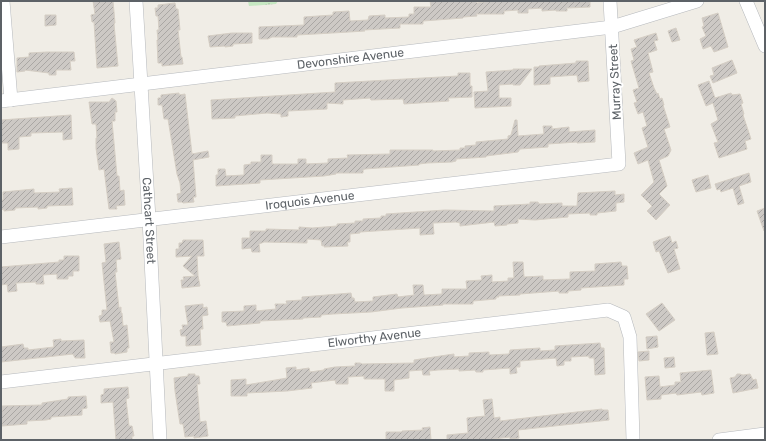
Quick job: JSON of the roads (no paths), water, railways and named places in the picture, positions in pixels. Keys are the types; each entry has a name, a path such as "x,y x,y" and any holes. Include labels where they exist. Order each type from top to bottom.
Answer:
{"street":[{"path":"3,1 6,101"},
{"name":"Cathcart Street","path":"136,1 158,364 160,440"},
{"name":"Murray Street","path":"610,1 619,164"},
{"name":"Devonshire Avenue","path":"6,101 612,27 697,1"},
{"path":"746,1 765,46"},
{"name":"Iroquois Avenue","path":"1,237 619,164"},
{"name":"Elworthy Avenue","path":"1,382 608,310 624,317 630,337 633,440"},
{"path":"719,440 765,434"}]}
